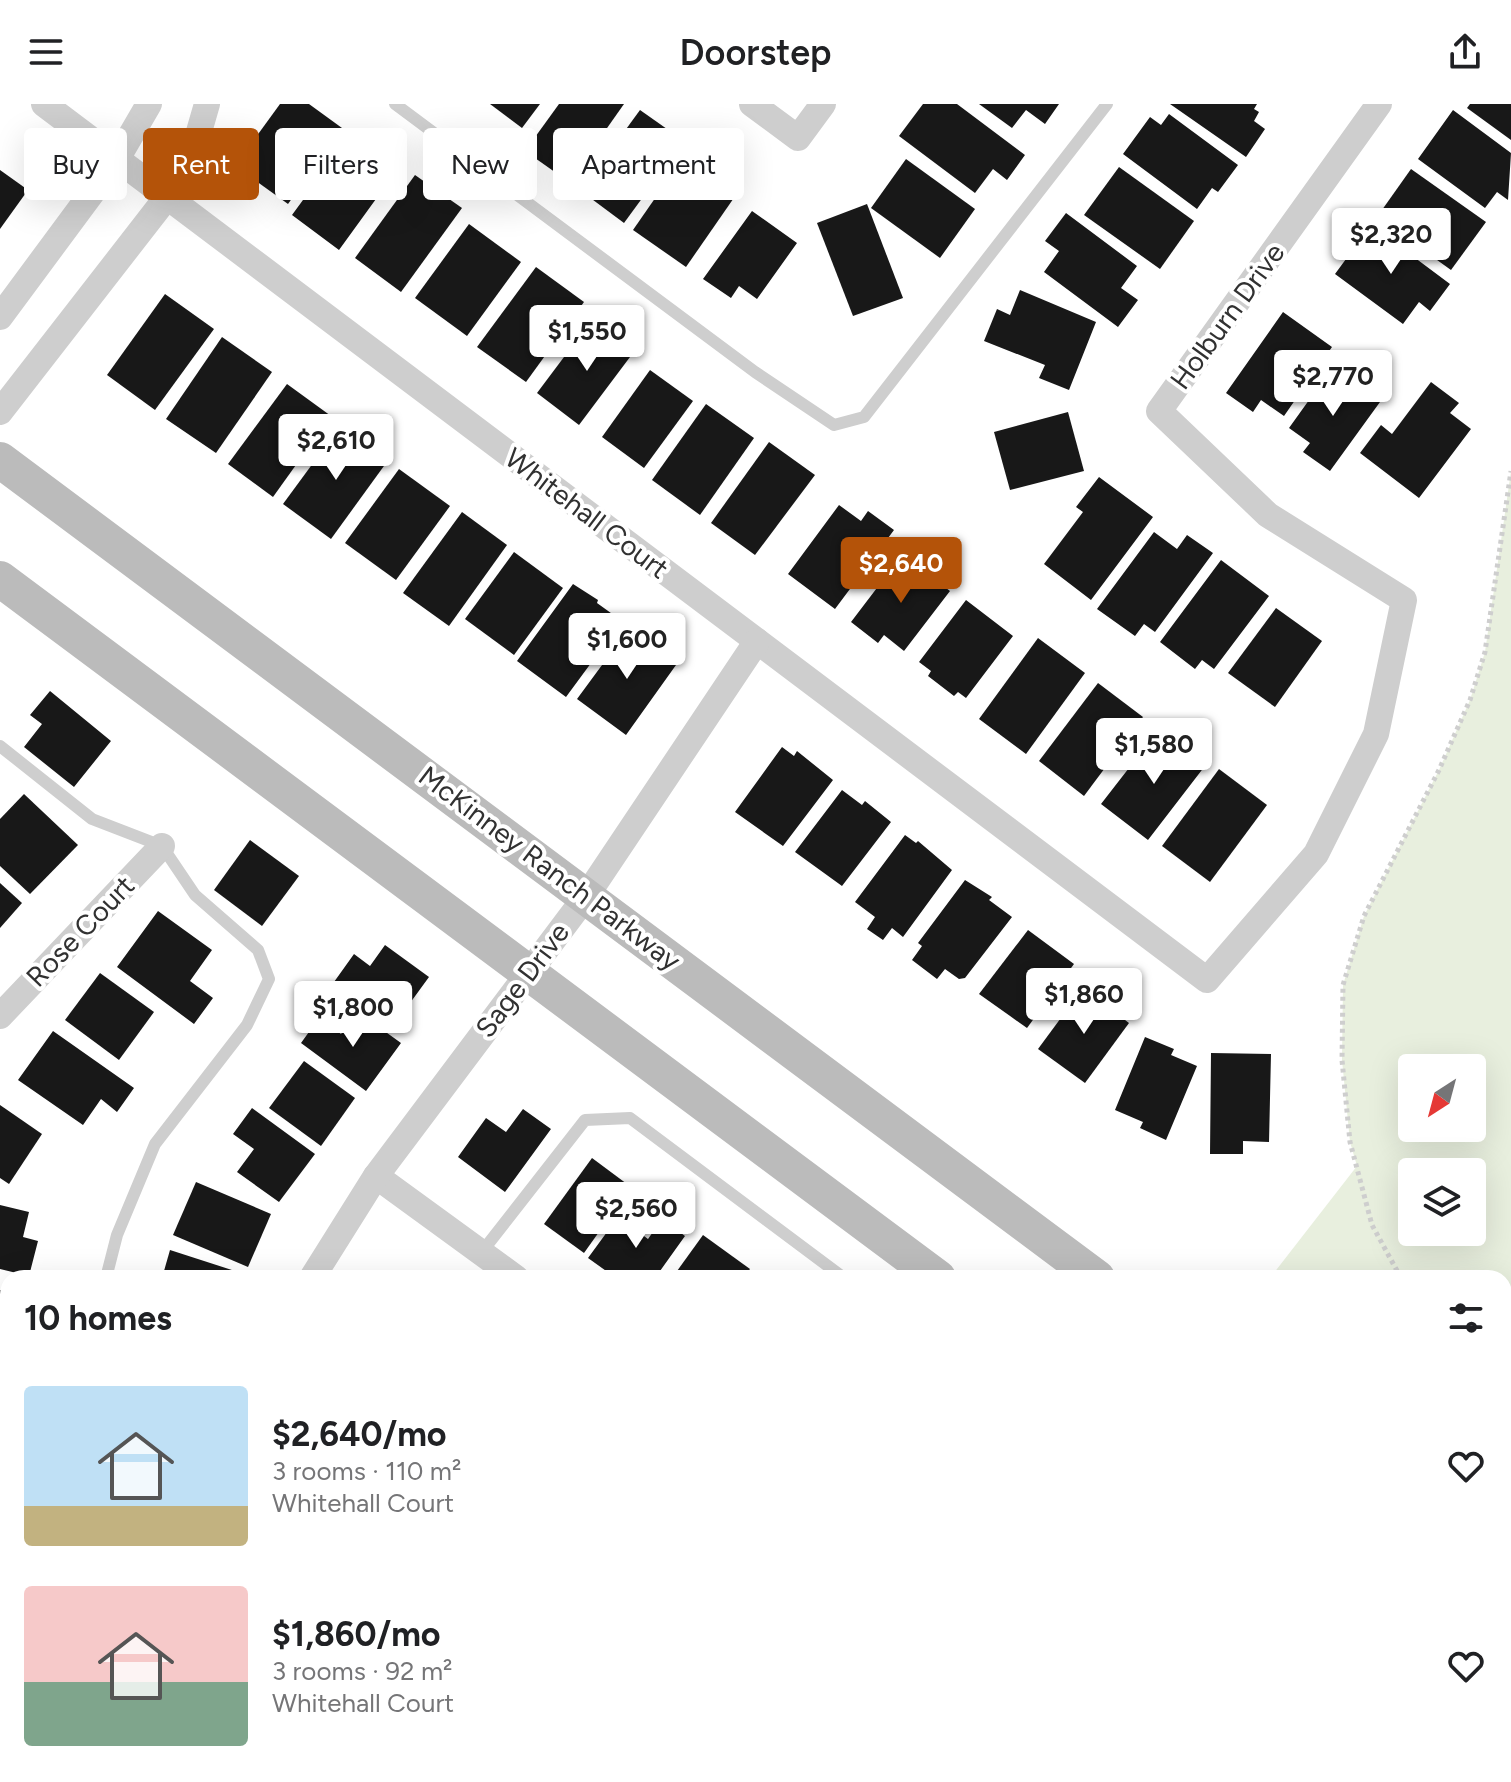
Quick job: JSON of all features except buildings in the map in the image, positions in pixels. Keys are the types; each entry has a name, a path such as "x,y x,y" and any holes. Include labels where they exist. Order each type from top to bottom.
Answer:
{"main road":[{"name":"McKinney Ranch Parkway","path":"0,460 1086,1270"},
{"path":"0,579 927,1270"}],"street":[{"name":"Whitehall Court","path":"44,104 76,128"},
{"path":"127,142 149,104"},
{"path":"200,128 207,104"},
{"path":"752,104 798,138 823,104"},
{"name":"Holburn Drive","path":"1207,980 1316,854 1376,734 1404,600 1268,515 1159,411 1379,104"},
{"name":"Whitehall Court","path":"127,167 143,179"},
{"path":"0,317 87,200"},
{"path":"0,412 165,200"},
{"name":"Whitehall Court","path":"171,200 1207,980"},
{"name":"Sage Drive","path":"317,1270 376,1176 587,895 757,641"},
{"name":"Rose Court","path":"0,1016 162,846"},
{"path":"376,1176 505,1270"}],"lane":[{"path":"395,104 755,372 834,425 864,417 1107,104"},
{"path":"0,746 92,819 162,846 195,895 258,950 269,979 247,1025 155,1144 117,1235 108,1270"},
{"path":"481,1253 585,1120 630,1118 833,1270"}],"path":[{"path":"1397,1270 1372,1225 1350,1142 1342,1060 1343,985 1364,916 1439,770 1478,676 1499,577 1505,494 1511,471"}],"green space":[{"path":"1511,471 1511,1270 1276,1270 1357,1166 1350,1142 1342,1060 1343,985 1364,916 1439,770 1470,700 1485,652"}]}
